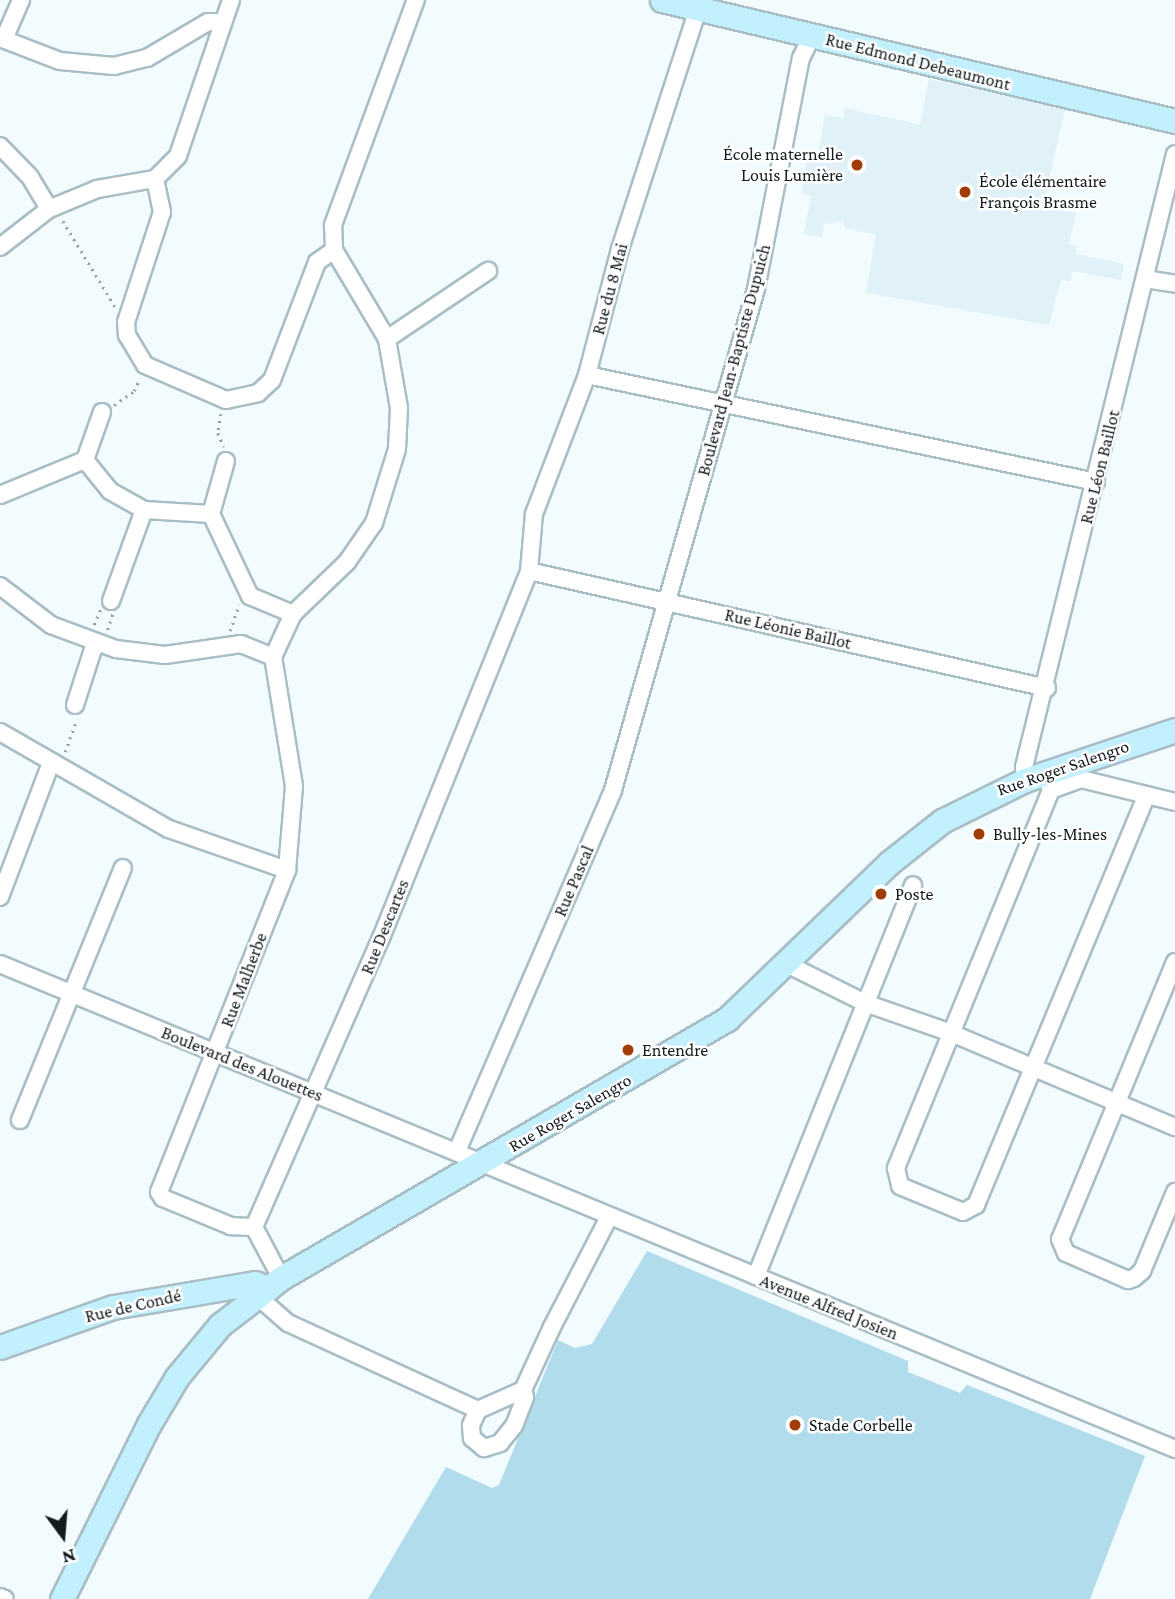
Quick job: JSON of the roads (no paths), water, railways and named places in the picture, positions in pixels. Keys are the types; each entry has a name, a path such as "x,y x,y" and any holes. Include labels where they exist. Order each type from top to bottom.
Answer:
{"street":[{"path":"21,0 2,38 60,61 114,66 147,58 208,22 223,22"},
{"path":"0,247 52,208 97,189 155,180 178,156 231,0"},
{"path":"0,586 51,625 95,643 165,655 229,645 248,645 273,657 293,614 347,562 383,501 397,449 399,408 387,338 334,250 333,225 415,0"},
{"name":"Rue Edmond Debeaumont","path":"662,0 699,4 812,36 1175,121"},
{"name":"Rue du 8 Mai","path":"529,570 534,514 587,375 620,249 699,4"},
{"name":"Boulevard Jean-Baptiste Dupuich","path":"669,603 756,289 801,58 812,36"},
{"path":"0,146 30,177 52,208"},
{"name":"Rue Léon Baillot","path":"1032,1067 976,1205 963,1212 900,1186 895,1176 951,1033 1040,781 1024,767 1047,688 1175,154"},
{"path":"155,180 162,212 126,322 127,335 145,365 226,400 258,393 272,380 317,262 334,250"},
{"path":"387,338 488,271"},
{"path":"1145,279 1175,284"},
{"path":"587,375 724,406 1096,482"},
{"path":"0,495 85,460 102,412"},
{"path":"85,460 110,491 144,510 211,513"},
{"path":"226,461 211,513 248,593 262,604 293,614"},
{"path":"111,601 144,510"},
{"name":"Rue Léonie Baillot","path":"529,570 1047,688"},
{"name":"Rue Descartes","path":"254,1227 314,1093 529,570"},
{"name":"Rue Pascal","path":"457,1151 613,790 669,603"},
{"path":"75,705 95,643"},
{"name":"Rue Malherbe","path":"254,1227 231,1226 163,1198 159,1192 287,870 294,786 273,657"},
{"name":"Rue Roger Salengro","path":"62,1599 177,1377 220,1325 269,1288 727,1019 889,863 929,830 991,793 1040,781 1175,730"},
{"path":"0,732 169,829 287,870"},
{"path":"0,897 51,763"},
{"path":"1040,781 1081,779 1175,802"},
{"path":"1032,1067 1147,795"},
{"path":"20,1120 123,868"},
{"path":"756,1276 912,885"},
{"path":"1175,962 1060,1239 1066,1254 1128,1280 1142,1271 1175,1192"},
{"name":"Boulevard des Alouettes","path":"0,964 484,1162"},
{"path":"787,964 865,1003 951,1033 1175,1127"},
{"name":"Avenue Alfred Josien","path":"484,1162 609,1217 1175,1449"},
{"path":"523,1390 525,1397 514,1426 500,1443 484,1448 472,1438 471,1425 478,1410 523,1390 609,1217"},
{"path":"254,1227 269,1288 288,1323 478,1410"},
{"name":"Rue de Condé","path":"0,1347 113,1307 255,1283 269,1288"},
{"path":"0,1597 5,1599"}],"place":[{"name":"École maternelle Louis Lumière","path":"857,165"},
{"name":"École élémentaire François Brasme","path":"965,192"},
{"name":"Bully-les-Mines","path":"979,834"},
{"name":"Poste","path":"881,894"},
{"name":"Entendre","path":"628,1050"},
{"name":"Stade Corbelle","path":"795,1425"}]}
